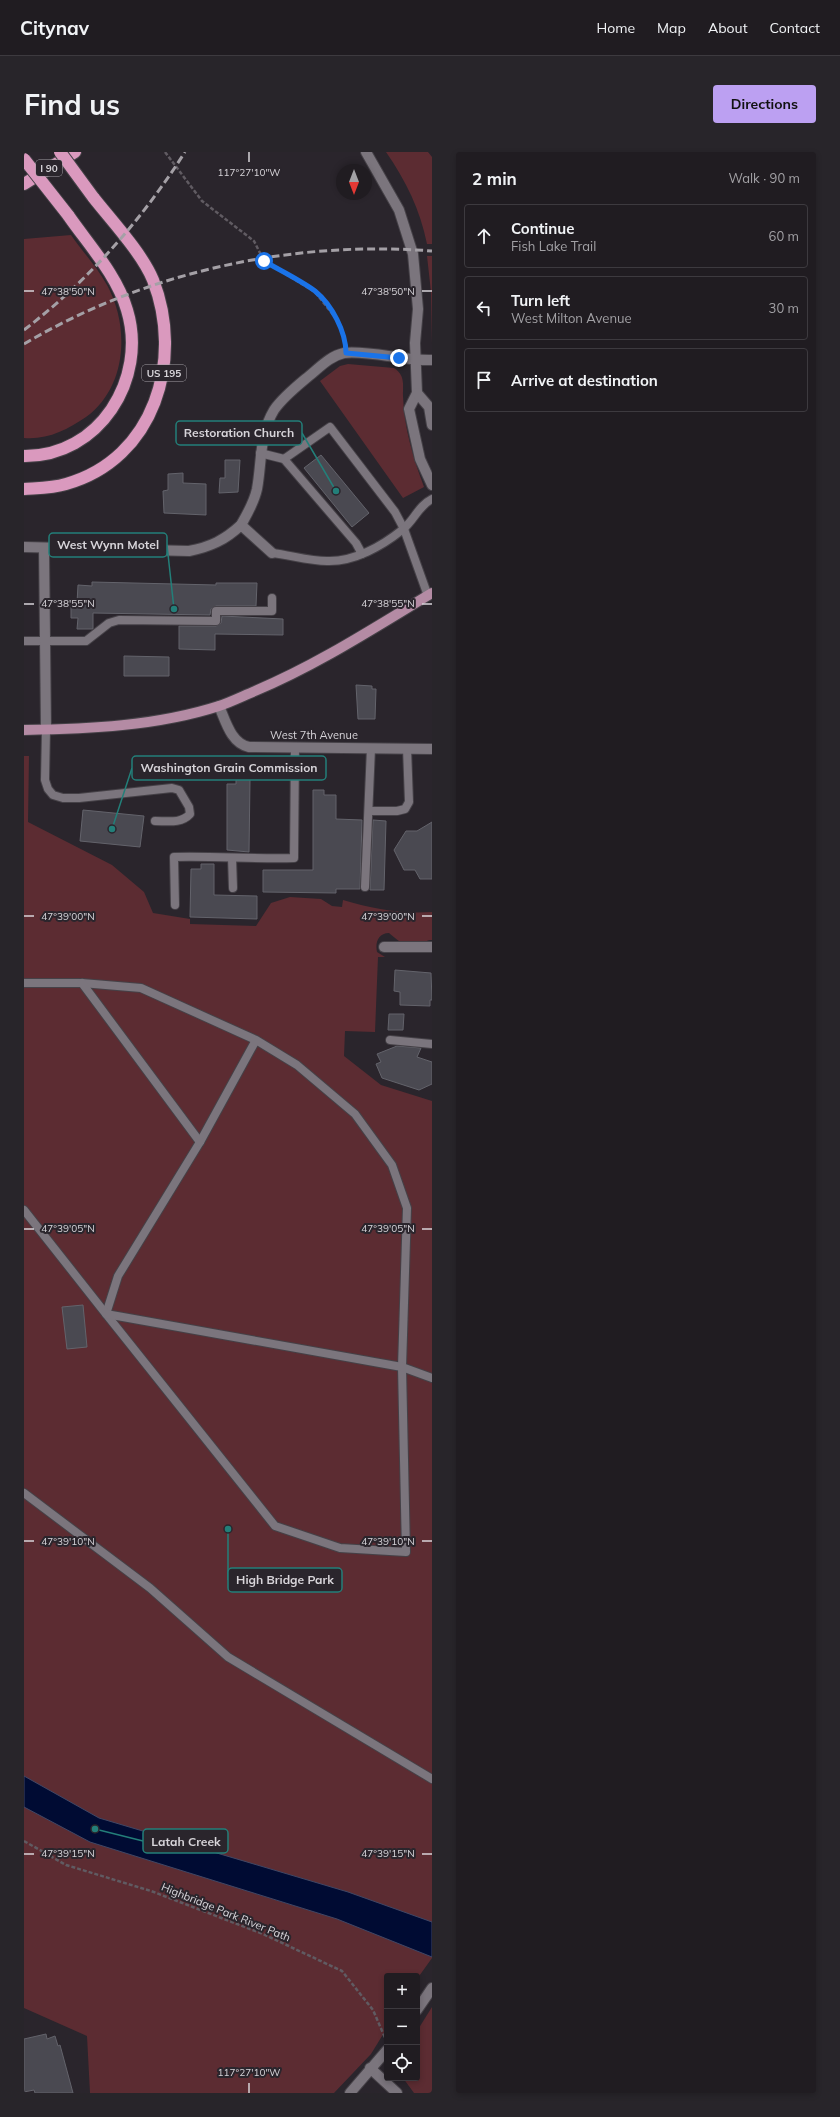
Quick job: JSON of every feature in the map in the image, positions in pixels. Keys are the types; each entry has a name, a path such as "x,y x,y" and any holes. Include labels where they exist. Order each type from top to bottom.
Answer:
{"highway":[{"name":"US 195","path":"24,488 65,485 82,479 102,468 133,440 145,423 158,398 166,356 164,320 152,278 142,261 60,152"},
{"name":"I 90","path":"24,184 75,152"},
{"name":"US 195","path":"24,159 68,215 109,274 127,308 132,342 131,360 123,390 108,414 97,427 68,448 49,453 24,456"}],"main road":[{"path":"24,730 126,725 173,717 219,706 276,682 323,659 430,595"}],"street":[{"path":"366,152 399,210 413,254 418,308 415,360 417,393 409,409 420,459 432,485"},
{"path":"24,548 189,551 216,544 229,536 241,525 252,504 256,491 260,452 268,424 275,410 284,398 330,358 346,353 415,360 432,360"},
{"path":"417,393 429,407 432,425"},
{"path":"241,525 272,553"},
{"path":"44,548 46,730"},
{"name":"West 7th Avenue","path":"219,706 236,740 241,745 249,747 432,749"},
{"path":"384,947 432,947"},
{"path":"418,2009 432,1988"},
{"path":"350,2093 384,2053"},
{"path":"370,2068 397,2093"}],"lane":[{"path":"284,459 330,427 395,512 404,529 430,595"},
{"path":"260,452 284,459 356,543 362,554"},
{"path":"272,553 326,561 342,560 362,554 404,529 418,510 432,499"},
{"path":"24,641 86,641 108,623 119,620 216,621 216,611 272,611 272,598"},
{"path":"46,730 45,780 48,789 54,795 63,798 80,798 172,788 179,790 189,807 190,814 186,819 179,821 155,821"},
{"path":"174,905 174,857 294,858 295,748"},
{"path":"366,887 371,748"},
{"path":"369,811 397,811 406,808 409,802 407,748"},
{"path":"232,858 233,888"},
{"path":"24,983 82,983 141,988 256,1040 297,1065 356,1114 392,1165 407,1208 402,1368 406,1552 340,1548 275,1526 24,1210"},
{"path":"82,983 200,1142"},
{"path":"106,1314 118,1276 200,1142 256,1040"},
{"path":"390,1040 432,1044"},
{"path":"106,1314 402,1368 432,1378"},
{"path":"24,1493 150,1588 228,1657 432,1779"}],"path":[{"path":"165,152 202,201 254,241 264,261 316,292 338,321 346,342 346,353"},
{"name":"Highbridge Park River Path","path":"24,1841 66,1865 151,1891 242,1926 342,1971 373,2010 384,2035"}],"shaded area":[{"path":"386,152 428,152 432,157 432,244 427,244 416,207 400,174"},
{"path":"71,235 103,278 114,302 119,319 121,337 117,373 110,390 100,404 86,417 72,426 49,436 24,438 24,239"},
{"path":"427,256 432,256 432,344 431,292"},
{"path":"348,364 394,368 402,377 407,431 424,487 403,498 320,381 340,366"},
{"path":"24,756 29,756 28,822 112,865 144,892 153,913 190,919 190,924 256,926 271,903 290,897 321,899 332,906 342,907 343,900 387,910 432,912 432,940 411,946 403,943 389,933 385,933 378,939 376,945 377,952 385,957 378,957 375,1032 345,1031 344,1056 381,1085 432,1101 432,1958 420,1975 420,1973 384,1973 384,2033 371,2054 334,2093 90,2093 87,2036 24,2008"},
{"path":"432,2007 432,2093 414,2093 405,2081 420,2081 420,2026"}],"water":[{"path":"24,1776 99,1818 348,1892 432,1922 432,1957 337,1919 90,1842 24,1807"}],"building":[{"path":"321,455 369,513 352,527 304,468"},
{"path":"225,460 240,460 238,492 219,493 220,478 225,478"},
{"path":"183,473 183,483 206,484 206,515 164,513 163,491 168,490 168,474"},
{"path":"92,582 216,585 216,583 257,583 256,606 216,606 211,609 210,615 93,613 93,629 77,629 78,618 71,618 71,603 77,603 78,585 92,586"},
{"path":"222,616 283,619 283,635 215,634 215,650 179,649 179,626 216,626 221,623"},
{"path":"124,656 169,657 169,676 124,676"},
{"path":"356,685 372,686 372,689 376,689 375,719 358,719"},
{"path":"236,779 250,779 249,852 227,850 227,784 236,784"},
{"path":"313,790 324,790 324,795 336,795 336,819 362,820 360,889 336,889 336,893 263,892 263,870 313,870"},
{"path":"83,810 144,816 140,847 80,841"},
{"path":"373,820 386,821 384,890 370,890"},
{"path":"432,822 432,879 420,879 415,870 404,870 394,850 406,831 417,831"},
{"path":"201,864 214,864 214,895 257,896 257,919 190,917 191,869 201,869"},
{"path":"395,970 431,973 432,1000 430,1000 430,1006 400,1005 400,992 394,991"},
{"path":"389,1014 404,1014 403,1030 388,1030"},
{"path":"397,1046 421,1048 417,1057 432,1062 432,1084 419,1090 382,1078 376,1064 381,1062 377,1054"},
{"path":"83,1305 87,1347 67,1349 62,1307"},
{"path":"46,2034 47,2039 55,2036 58,2046 60,2045 73,2093 35,2093 34,2090 24,2092 24,2039"}],"railway":[{"path":"24,330 70,291 112,248 150,202 185,152"},
{"path":"24,344 71,319 119,298 170,280 221,266 273,257 326,251 379,249 432,251"}],"place":[{"name":"Restoration Church","path":"336,491"},
{"name":"West Wynn Motel","path":"174,609"},
{"name":"Washington Grain Commission","path":"112,829"},
{"name":"High Bridge Park","path":"228,1529"},
{"name":"Latah Creek","path":"95,1829"}],"route":[{"path":"264,261 316,292 338,321 346,342 346,353 399,358"}]}
